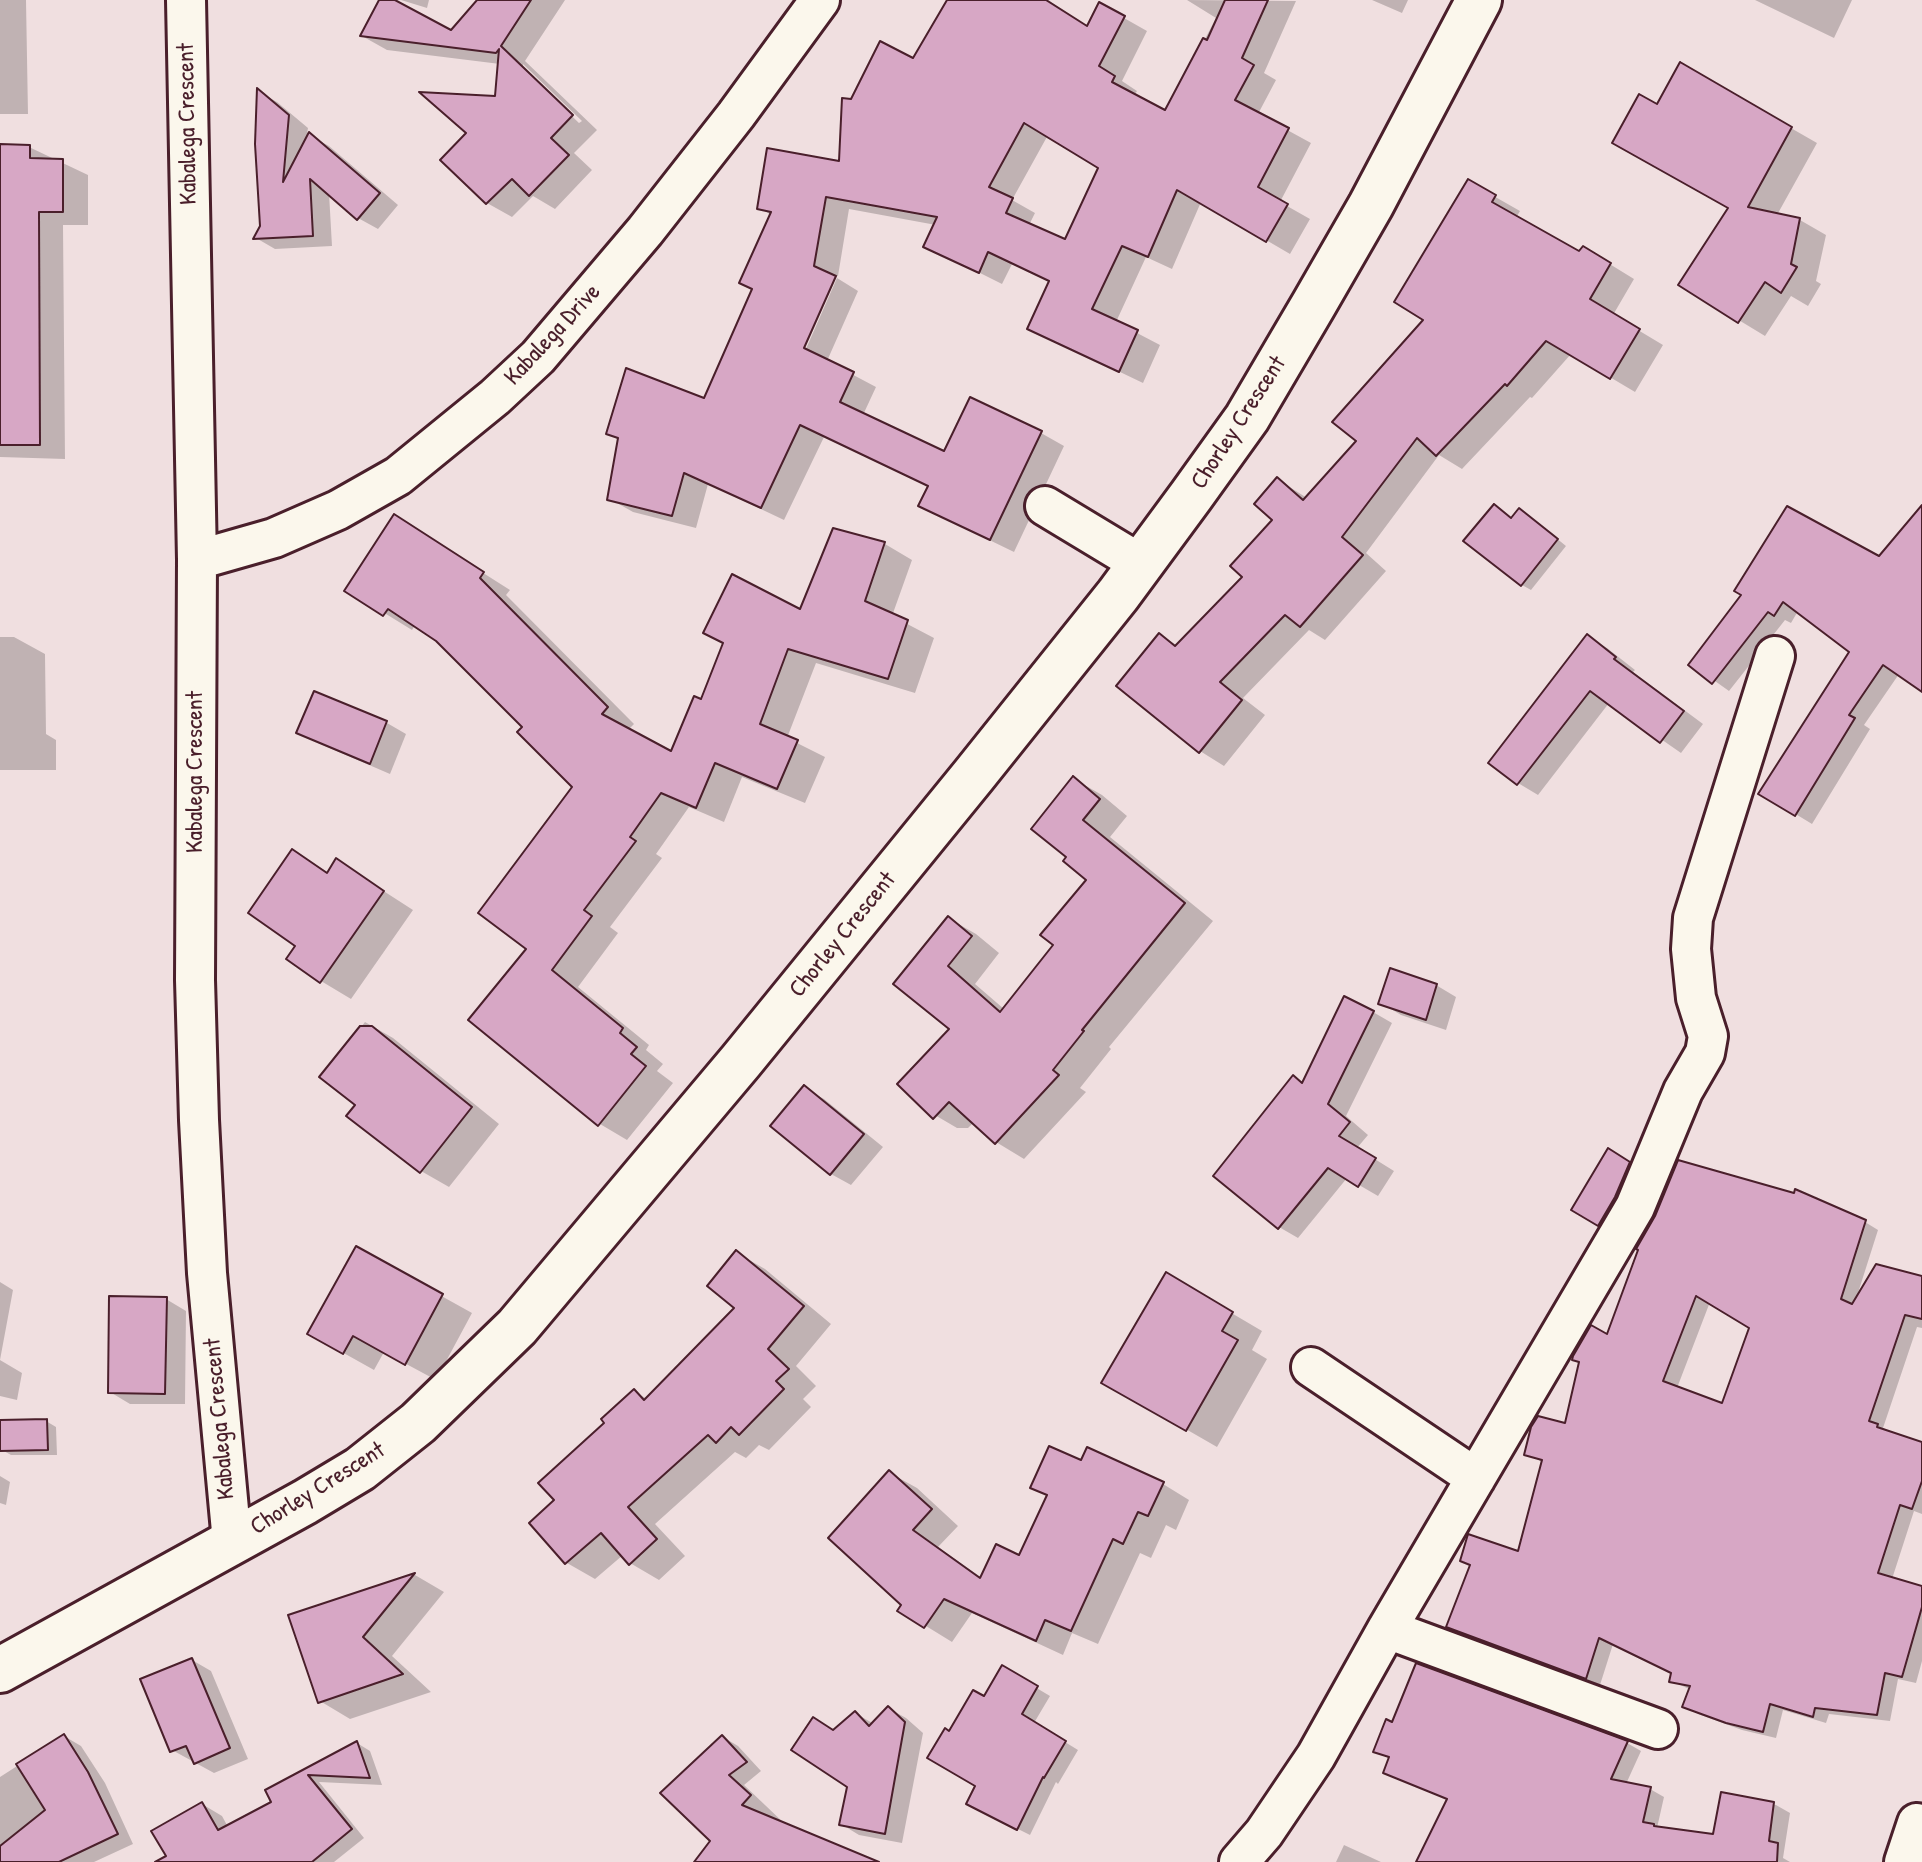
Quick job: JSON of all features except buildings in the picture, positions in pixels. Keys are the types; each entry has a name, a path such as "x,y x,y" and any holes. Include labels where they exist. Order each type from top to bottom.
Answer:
{"main road":[{"name":"Chorley Crescent","path":"0,1670 360,1469 418,1423 517,1327 741,1061 1141,564 1254,405 1371,205 1479,0"}],"street":[{"name":"Kabalega Crescent","path":"186,0 197,560 195,980 199,1120 207,1273 232,1542"},
{"name":"Kabalega Drive","path":"197,560 274,538 338,510 398,476 495,397 538,357 645,231 736,115 820,0"},
{"path":"1045,506 1141,564"},
{"path":"1239,1862 1264,1833 1316,1756 1387,1629 1635,1207 1683,1091 1708,1045 1696,998 1691,949 1693,918 1775,656"},
{"path":"1311,1367 1476,1478"},
{"path":"1387,1629 1658,1729"},
{"path":"1904,1862 1917,1823"}]}
